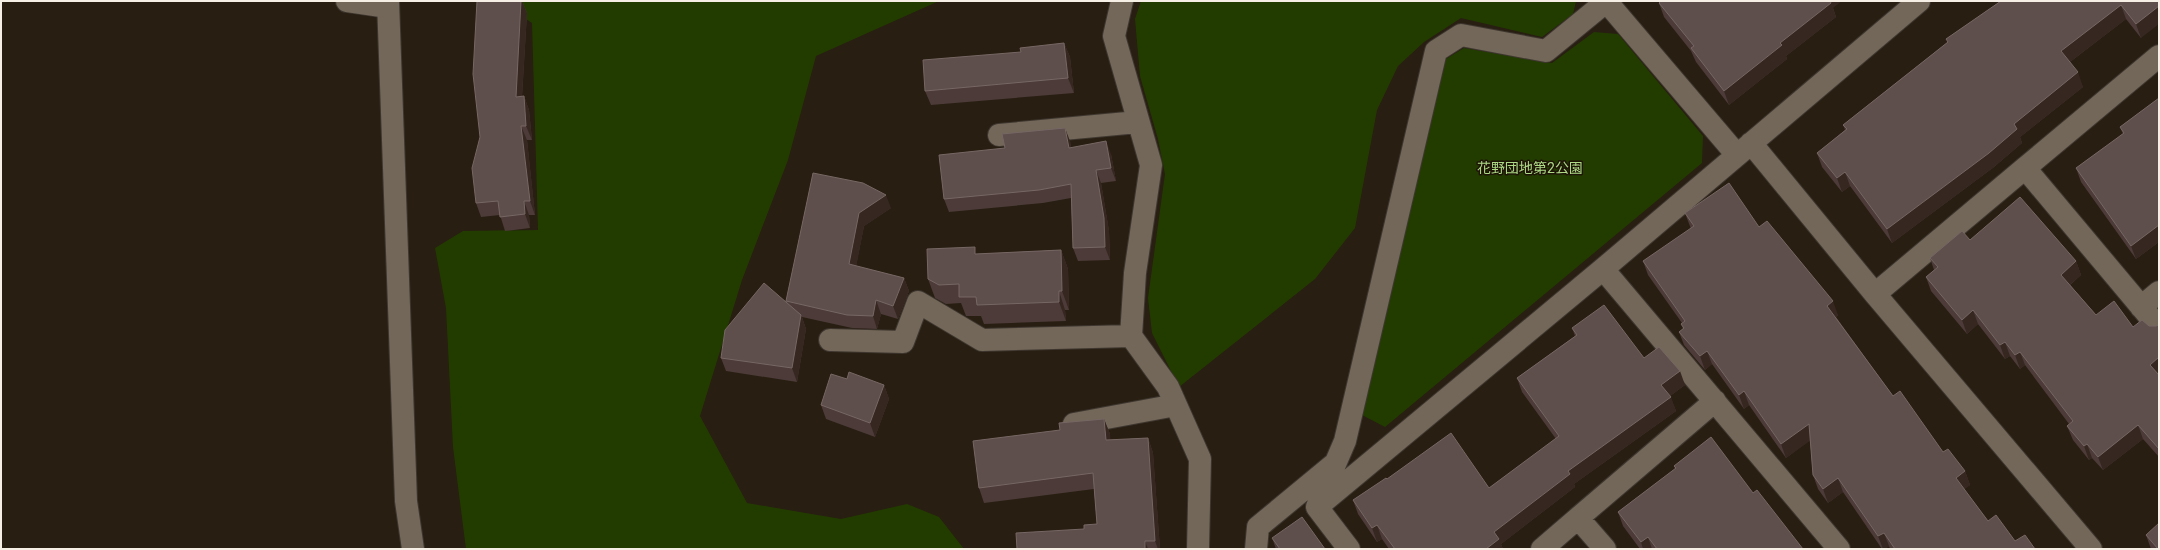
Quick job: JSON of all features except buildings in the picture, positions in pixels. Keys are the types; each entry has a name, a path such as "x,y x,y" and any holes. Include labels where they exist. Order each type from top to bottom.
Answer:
{"street":[{"path":"347,1 388,4 406,501 413,549"},
{"path":"1122,1 1114,36 1151,165 1135,274 1131,336 1168,387 1200,459 1198,549"},
{"path":"1317,507 1345,441 1436,51 1461,35 1546,50 1607,1 1744,149 1875,294 2091,549"},
{"path":"1317,507 1603,269 1919,1"},
{"path":"1875,294 2159,56"},
{"path":"999,134 1138,122"},
{"path":"2025,168 2159,328"},
{"path":"1603,269 1839,549"},
{"path":"2141,307 2159,292"},
{"path":"830,340 903,342 918,302 982,340 1131,336"},
{"path":"1542,549 1715,401"},
{"path":"1074,424 1176,405"},
{"path":"1256,549 1258,527 1335,463"},
{"path":"1317,507 1349,549"},
{"path":"1578,518 1604,549"}],"green space":[{"path":"494,1 939,1 816,56 788,160 742,280 700,416 747,503 841,519 907,504 939,517 964,549 466,549 453,447 446,308 435,248 463,231 538,230 532,23 503,4"},
{"path":"1141,1 1576,1 1573,14 1542,37 1461,18 1424,42 1398,66 1377,110 1355,228 1315,279 1179,387 1152,333 1148,298 1165,174 1158,139 1140,76 1135,19"},
{"name":"花野団地第2公園","path":"1594,32 1618,34 1703,136 1702,163 1385,427 1362,415 1446,59 1464,48 1552,63"}]}
